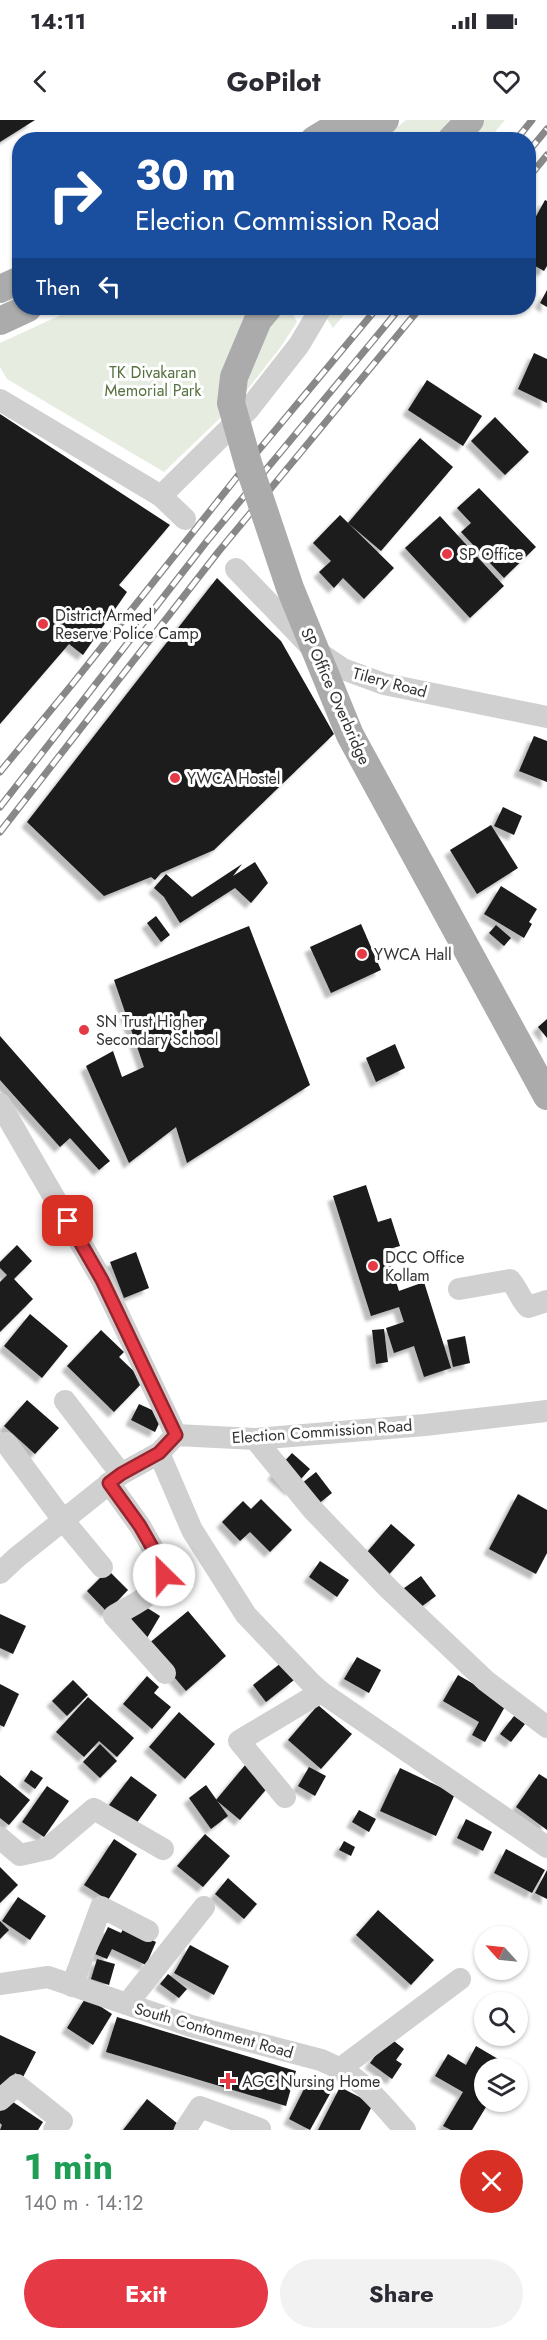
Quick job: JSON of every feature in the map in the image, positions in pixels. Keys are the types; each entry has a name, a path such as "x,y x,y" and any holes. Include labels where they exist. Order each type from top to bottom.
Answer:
{"main road":[{"path":"327,132 347,120"},
{"path":"368,132 385,120"},
{"path":"459,132 470,120"},
{"name":"SP Office Overbridge","path":"262,315 234,377 231,403 248,463 290,588 350,735 547,1096"}],"street":[{"path":"161,496 248,410 299,345 317,315"},
{"path":"0,400 161,496 185,519"},
{"name":"Tilery Road","path":"236,569 312,648 342,669 384,684 547,717"},
{"path":"0,1104 102,1280 176,1435 159,1453 115,1478 0,1573"},
{"path":"459,1289 510,1280 518,1289 522,1301 528,1306 547,1301"},
{"path":"65,1401 115,1478 164,1568 161,1584 114,1616 165,1673"},
{"name":"Election Commission Road","path":"176,1435 255,1438 425,1425 547,1411"},
{"path":"255,1438 313,1510 389,1588 486,1681 547,1727"},
{"path":"6,1443 63,1521 102,1567"},
{"path":"159,1453 192,1530 246,1615 321,1692 547,1847"},
{"path":"285,1797 239,1741 321,1692"},
{"path":"0,1838 20,1855 47,1849 94,1809 163,1849"},
{"path":"72,1986 101,1907 148,1931"},
{"path":"127,2004 204,1907"},
{"name":"South Contonment Road","path":"0,1984 48,1977 192,2026 321,2060 341,2068 363,2083 405,2130"},
{"path":"341,2068 460,1979"},
{"path":"0,2100 17,2085 62,2121 54,2130"},
{"path":"185,2130 200,2107 260,2129"}],"green space":[{"path":"406,120 505,120 495,132 392,132"},
{"name":"TK Divakaran Memorial Park","path":"61,315 294,315 297,322 280,348 240,399 164,472 7,379 0,367 0,343"},
{"path":"325,315 344,315 333,328"}],"building":[{"path":"0,120 35,120 16,132 12,132 12,134 0,142"},
{"path":"545,200 547,201 547,266 544,271 536,266 536,216"},
{"path":"547,290 547,307 540,303"},
{"path":"534,353 547,359 547,403 518,389"},
{"path":"427,380 482,416 463,446 408,410"},
{"name":"District Armed Reserve Police Camp","path":"0,414 170,525 119,585 127,592 83,655 69,644 0,724"},
{"path":"495,417 529,452 505,475 471,441"},
{"path":"420,438 453,467 381,551 348,523"},
{"path":"479,488 536,547 504,578 461,532 471,523 457,508"},
{"path":"340,515 394,568 364,599 343,578 334,588 319,572 331,561 313,543"},
{"path":"440,516 504,586 470,618 405,548"},
{"name":"YWCA Hostel","path":"217,578 281,641 334,734 214,850 161,873 155,880 151,877 104,896 27,822"},
{"path":"534,736 547,741 547,782 519,771"},
{"path":"503,807 522,816 514,835 494,826"},
{"path":"491,825 518,868 477,894 450,850"},
{"path":"255,862 268,883 251,903 235,888 180,923 164,897 154,888 166,874 192,897 242,864 233,876"},
{"path":"501,886 537,909 529,922 532,924 524,938 484,914"},
{"path":"156,916 170,935 161,942 147,923"},
{"path":"361,924 381,970 331,993 310,947"},
{"path":"496,925 511,938 504,946 489,933"},
{"path":"249,926 310,1085 187,1163 176,1127 129,1163 86,1066 113,1051 122,1077 144,1067 114,980"},
{"path":"547,1019 547,1038 538,1027"},
{"path":"0,1036 110,1161 99,1170 70,1138 60,1147 0,1080"},
{"path":"395,1044 405,1068 376,1082 366,1058"},
{"name":"DCC Office Kollam","path":"366,1185 378,1222 391,1218 400,1246 386,1250 399,1291 424,1282 451,1368 424,1377 414,1346 394,1353 386,1328 404,1322 399,1307 371,1316 333,1196"},
{"path":"17,1245 32,1261 14,1279 33,1299 0,1332 0,1282 7,1275 0,1268 0,1262"},
{"path":"136,1252 149,1288 124,1298 110,1262"},
{"path":"30,1314 68,1346 42,1378 4,1346"},
{"path":"384,1329 388,1362 376,1364 372,1330"},
{"path":"101,1330 124,1352 119,1357 144,1381 114,1412 67,1366"},
{"path":"465,1336 470,1363 453,1367 447,1340"},
{"path":"27,1400 59,1428 35,1454 4,1426"},
{"path":"139,1404 163,1415 155,1432 131,1420"},
{"path":"292,1453 310,1469 291,1490 273,1474"},
{"path":"316,1472 332,1493 312,1509 296,1488"},
{"path":"518,1494 547,1510 547,1553 536,1574 489,1549"},
{"path":"261,1499 292,1530 270,1552 250,1532 240,1541 222,1522 243,1501 251,1509"},
{"path":"391,1524 415,1545 386,1578 362,1558"},
{"path":"320,1561 349,1580 337,1597 309,1577"},
{"path":"108,1570 128,1590 107,1612 87,1591"},
{"path":"421,1576 436,1596 414,1612 400,1591"},
{"path":"141,1604 160,1616 147,1638 127,1625"},
{"path":"188,1611 226,1656 186,1691 147,1645"},
{"path":"0,1614 26,1626 13,1654 0,1648"},
{"path":"357,1657 381,1670 369,1693 344,1679"},
{"path":"281,1663 294,1680 266,1702 253,1685"},
{"path":"458,1675 507,1703 485,1742 472,1735 479,1722 443,1701"},
{"path":"147,1676 159,1687 154,1693 171,1707 152,1729 123,1704"},
{"path":"73,1680 88,1695 67,1716 52,1701"},
{"path":"0,1684 19,1694 4,1727 0,1725"},
{"path":"88,1697 134,1738 117,1757 99,1741 84,1757 56,1732"},
{"path":"318,1705 352,1734 321,1769 288,1740"},
{"path":"179,1712 215,1744 185,1779 149,1747"},
{"path":"514,1716 525,1724 511,1742 500,1734"},
{"path":"100,1744 117,1761 100,1778 83,1762"},
{"path":"246,1764 270,1785 240,1820 216,1800"},
{"path":"309,1767 326,1776 315,1796 298,1786"},
{"path":"400,1768 455,1794 436,1836 380,1811"},
{"path":"31,1770 43,1778 35,1789 24,1781"},
{"path":"539,1774 547,1779 547,1830 516,1807"},
{"path":"0,1775 30,1800 9,1825 0,1818"},
{"path":"131,1776 157,1795 133,1828 106,1809"},
{"path":"206,1785 228,1816 211,1829 189,1798"},
{"path":"47,1786 69,1801 44,1837 22,1822"},
{"path":"359,1810 376,1819 369,1832 352,1822"},
{"path":"466,1819 492,1832 483,1851 457,1838"},
{"path":"205,1834 230,1856 203,1887 177,1866"},
{"path":"114,1839 137,1854 108,1900 84,1885"},
{"path":"344,1841 355,1847 351,1856 339,1850"},
{"path":"506,1849 545,1870 532,1893 494,1873"},
{"path":"0,1867 18,1885 0,1903"},
{"path":"547,1870 547,1899 535,1893"},
{"path":"228,1878 257,1904 244,1919 215,1894"},
{"path":"18,1897 46,1916 30,1940 2,1921"},
{"path":"378,1910 434,1960 411,1985 356,1935"},
{"path":"0,1921 9,1930 0,1939"},
{"path":"108,1927 121,1933 124,1927 156,1942 146,1965 112,1949 107,1959 95,1954"},
{"path":"190,1945 229,1966 214,1995 174,1973"},
{"path":"97,1959 115,1964 109,1985 91,1979"},
{"path":"168,1974 187,1989 179,1998 160,1984"},
{"path":"86,1997 112,2014 93,2045 67,2028"},
{"path":"117,2017 296,2071 286,2106 106,2052"},
{"path":"0,2035 36,2052 23,2077 15,2073 5,2092 0,2090"},
{"path":"389,2037 404,2049 396,2060 402,2064 392,2079 370,2063"},
{"path":"476,2046 496,2058 474,2058 474,2112 483,2112 472,2130 451,2130 443,2126 463,2092 435,2076 448,2054 466,2065"},
{"path":"309,2079 331,2092 310,2130 289,2119"},
{"path":"340,2087 373,2104 360,2130 318,2130"},
{"path":"7,2098 43,2122 38,2130 0,2130 2,2125 0,2109"},
{"path":"147,2099 178,2124 173,2130 123,2130"}],"railway":[{"path":"522,132 532,120"},
{"path":"536,142 547,129"},
{"path":"536,168 547,155"},
{"path":"0,772 248,463 371,315"},
{"path":"0,807 207,541 394,315"},
{"path":"0,832 219,551 414,315"}],"place":[{"name":"SP Office","path":"447,554"},
{"name":"District Armed Reserve Police Camp","path":"43,624"},
{"name":"YWCA Hostel","path":"175,778"},
{"name":"YWCA Hall","path":"362,954"},
{"name":"SN Trust Higher Secondary School","path":"84,1030"},
{"name":"DCC Office Kollam","path":"373,1266"},
{"name":"AGC Nursing Home","path":"228,2081"}],"route":[{"path":"68,1221 102,1280 176,1435 159,1453 109,1483 140,1526 164,1568 164,1575"}]}
